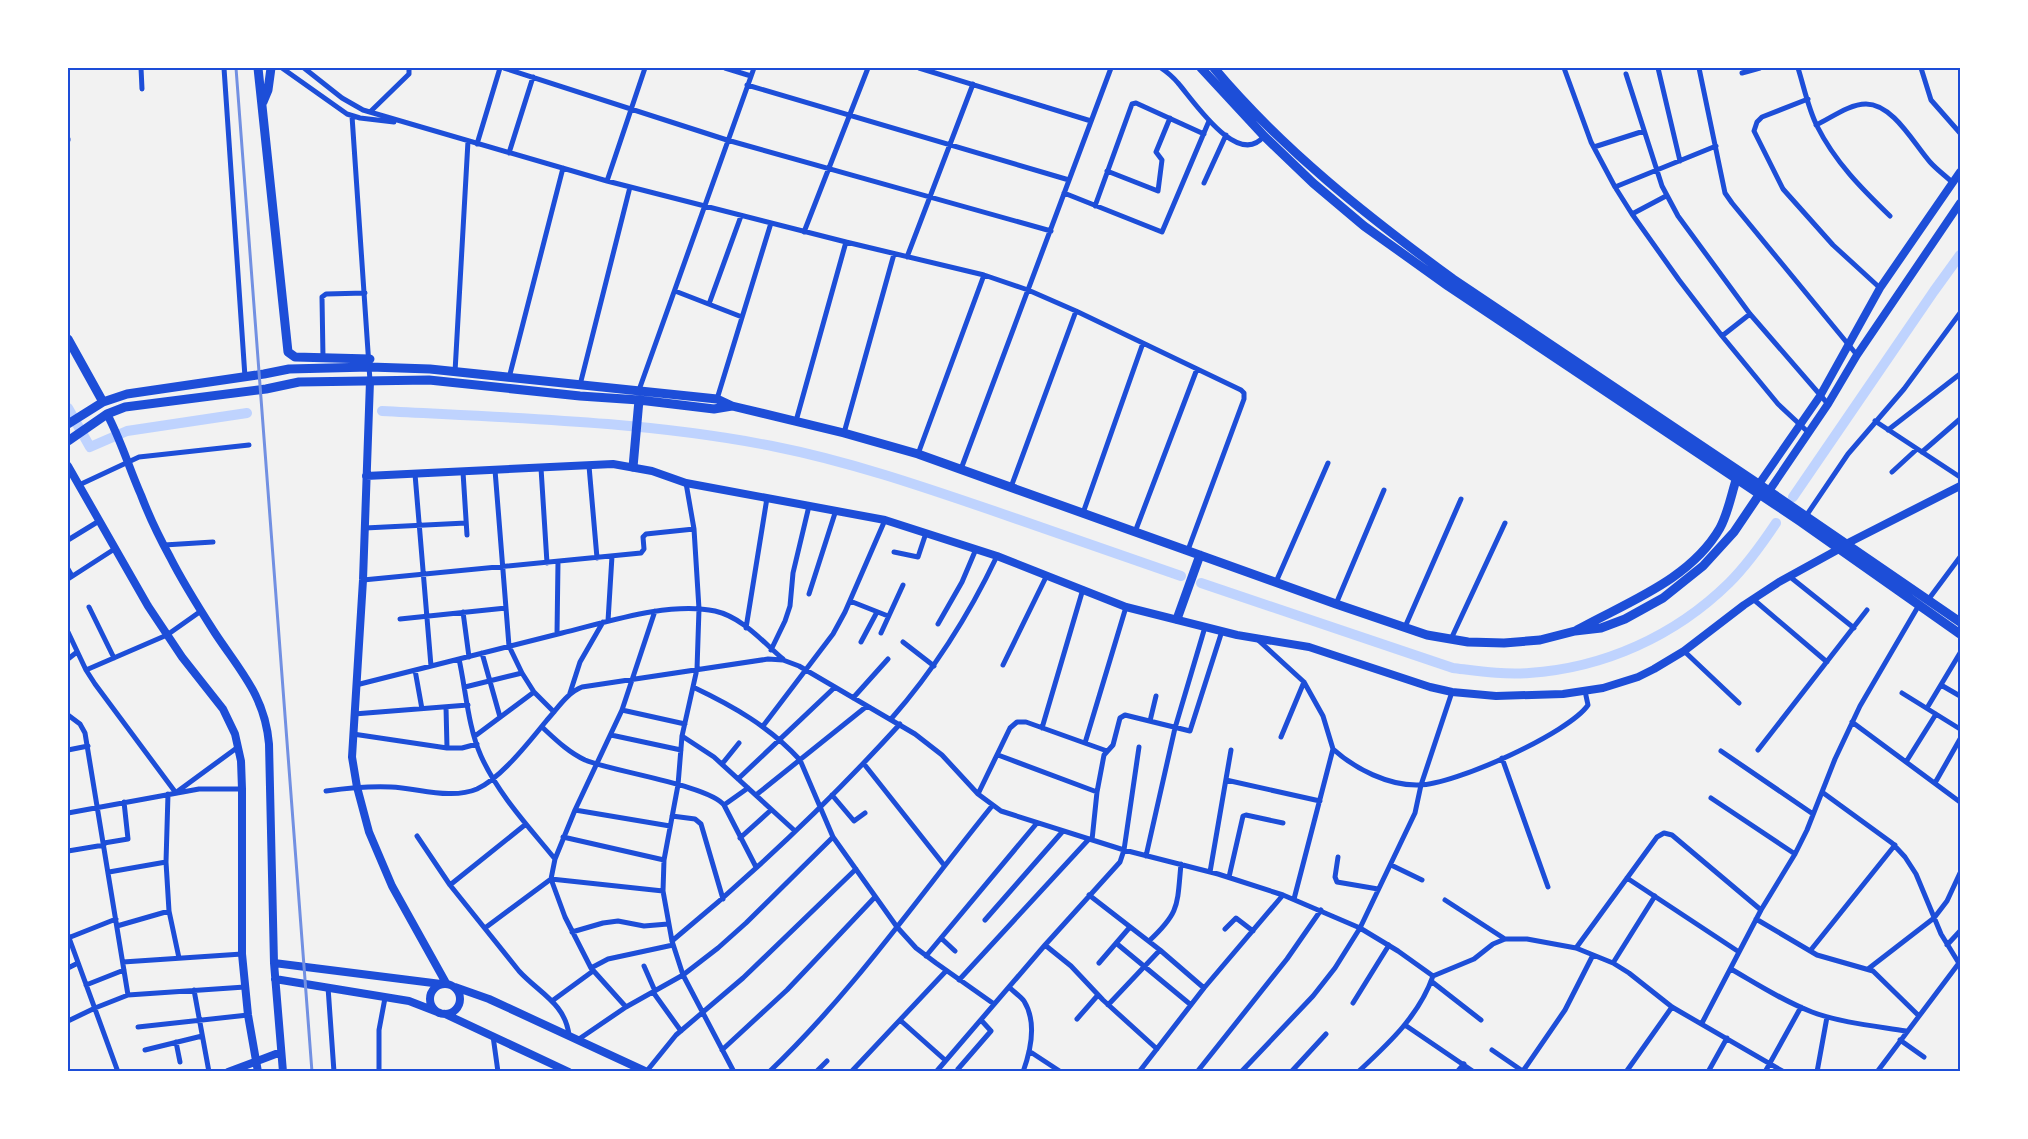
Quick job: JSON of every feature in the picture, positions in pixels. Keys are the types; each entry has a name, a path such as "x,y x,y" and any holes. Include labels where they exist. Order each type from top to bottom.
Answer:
{"main road":[{"path":"258,68 287,348 290,354 295,357 323,358 580,386 639,399 714,409 732,406"},
{"path":"263,103 268,90 271,68"},
{"path":"1201,68 1264,136 1312,183 1364,226 1769,490 1806,516 1919,605 1960,634"},
{"path":"1214,68 1258,115 1317,173 1450,282 1736,480 1843,546 1960,622"},
{"path":"68,339 103,402"},
{"path":"68,424 103,402 127,394 289,369 370,363"},
{"path":"429,380 430,369"},
{"path":"68,441 103,416 134,406 266,389 292,383 429,380 580,396 639,399 717,399 732,406 844,433 918,454 1405,627 1451,640 1504,643 1540,640 1575,631 1601,628 1626,620 1686,581 1724,544 1759,495"},
{"path":"183,386 184,399"},
{"path":"634,466 639,399"},
{"path":"1575,631 1637,598 1678,573 1702,551 1721,526 1736,480"},
{"path":"1177,619 1200,555"},
{"path":"1678,573 1686,581"}],"street":[{"path":"141,68 142,89"},
{"path":"224,68 245,377"},
{"path":"282,68 352,116 407,123"},
{"path":"304,68 349,103 370,112 607,181 804,232 984,275 1028,290 1241,390 1244,393 1244,399 1188,550"},
{"path":"370,112 409,74 409,68"},
{"path":"477,144 502,68 727,140 1051,231"},
{"path":"607,181 645,68"},
{"path":"725,68 751,76"},
{"path":"639,399 704,206 754,68"},
{"path":"804,232 868,68"},
{"path":"919,68 1091,121"},
{"path":"961,469 1111,68"},
{"path":"1160,68 1178,82 1209,121 1238,143 1248,145 1257,142 1264,136"},
{"path":"1564,68 1580,116 1594,148 1632,214 1678,280 1722,336 1778,404 1809,433"},
{"path":"1658,68 1680,161"},
{"path":"1699,68 1725,193 1857,355"},
{"path":"1742,73 1760,68"},
{"path":"1798,68 1816,125 1844,168 1863,190 1890,216"},
{"path":"1921,68 1931,100 1960,132"},
{"path":"1626,74 1666,196 1678,216 1750,314 1828,404"},
{"path":"509,153 533,77"},
{"path":"907,257 973,84"},
{"path":"747,85 1069,180"},
{"path":"1808,99 1762,117 1757,122 1754,131 1783,189 1833,245 1880,288"},
{"path":"1095,206 1132,104 1136,103 1204,134"},
{"path":"1816,125 1855,106 1867,104 1882,107 1892,115 1932,163 1953,183"},
{"path":"352,116 370,363 363,580 352,757 357,788 369,832 392,886 443,984"},
{"path":"1108,171 1158,191 1162,160 1156,152 1170,118"},
{"path":"1064,193 1162,232 1209,121"},
{"path":"1594,148 1644,131"},
{"path":"1204,184 1226,135"},
{"path":"455,372 468,142"},
{"path":"1615,187 1716,146"},
{"path":"509,378 563,168"},
{"path":"1759,484 1820,396 1880,288 1960,172"},
{"path":"580,386 630,187"},
{"path":"1632,214 1666,196"},
{"path":"1769,490 1809,433 1857,355 1960,203"},
{"path":"709,304 741,216"},
{"path":"714,409 771,223"},
{"path":"796,421 846,242"},
{"path":"844,433 894,254"},
{"path":"918,454 984,275"},
{"path":"675,292 742,317"},
{"path":"323,358 323,296 365,293"},
{"path":"1011,487 1076,311"},
{"path":"1806,516 1842,461 1874,421 1904,389 1960,313"},
{"path":"1722,336 1750,314"},
{"path":"1082,513 1143,343"},
{"path":"1135,532 1197,369"},
{"path":"1888,430 1960,374"},
{"path":"103,416 112,423 125,451 140,494 164,545 201,612 255,693 263,709 268,726 274,963 283,1072"},
{"path":"1922,452 1960,419"},
{"path":"1874,421 1960,477"},
{"path":"79,485 128,460 150,454 250,445"},
{"path":"1892,472 1917,448"},
{"path":"1276,582 1328,463"},
{"path":"366,476 613,464 634,466 652,470 686,483 885,520 997,556 1126,607 1256,639 1283,641 1309,647 1408,680 1452,692 1518,697 1584,691 1638,677 1684,652 1753,599 1789,576 1960,486"},
{"path":"68,466 167,635 230,721 238,747 242,789 242,954 248,1015 258,1072"},
{"path":"589,466 597,558"},
{"path":"541,468 547,563"},
{"path":"495,470 509,646 534,692 554,712"},
{"path":"463,472 467,535"},
{"path":"415,474 431,666"},
{"path":"686,483 694,529 699,609 697,669 682,736 678,786 664,860 663,891 672,943 683,976 734,1072"},
{"path":"1336,604 1384,490"},
{"path":"746,628 767,498"},
{"path":"1405,627 1460,499"},
{"path":"771,650 785,622 790,606 793,572 809,506"},
{"path":"809,594 836,510"},
{"path":"763,726 833,634 850,601 885,520"},
{"path":"68,540 99,521"},
{"path":"365,528 466,523"},
{"path":"1451,640 1505,523"},
{"path":"363,580 503,568 642,552 644,548 643,538 646,534 694,529"},
{"path":"894,552 918,557 926,533"},
{"path":"164,545 213,542"},
{"path":"68,569 70,578 116,548"},
{"path":"938,624 962,582 976,549"},
{"path":"326,791 392,787 456,793 476,789 494,779 542,727 570,693 580,662 606,622 612,556"},
{"path":"892,719 934,666 969,611 997,556"},
{"path":"1928,600 1960,557"},
{"path":"557,634 558,562"},
{"path":"1004,666 1047,575"},
{"path":"1789,576 1854,628"},
{"path":"880,633 903,585"},
{"path":"1042,728 1083,589"},
{"path":"1753,599 1827,662"},
{"path":"850,601 888,616"},
{"path":"1702,1023 1756,919 1795,854 1852,722 1919,605"},
{"path":"89,607 114,658"},
{"path":"1085,743 1126,607"},
{"path":"400,619 506,608"},
{"path":"356,685 655,611 699,609 725,614 746,628 783,660"},
{"path":"1758,750 1867,610"},
{"path":"626,1006 592,970 572,932 551,879 555,859 563,837 622,710 655,611"},
{"path":"86,670 167,635 201,612"},
{"path":"463,612 469,657"},
{"path":"862,642 877,612"},
{"path":"1146,856 1175,728 1205,627"},
{"path":"959,980 1091,840 1097,792 1107,751 1113,745 1122,715 1190,731 1222,631"},
{"path":"68,632 86,670 176,793"},
{"path":"1256,639 1304,682 1323,716 1333,750 1294,899"},
{"path":"903,642 934,666"},
{"path":"68,659 77,652"},
{"path":"1684,652 1739,702"},
{"path":"1926,708 1960,652"},
{"path":"482,653 500,718"},
{"path":"459,659 481,756 494,779 526,824 555,859"},
{"path":"570,693 589,685 768,659 791,662 915,734 942,755 978,794 1001,811 1124,850 1229,877 1284,895 1321,910 1360,928 1389,945 1432,978 1481,1020"},
{"path":"853,698 888,659"},
{"path":"415,670 422,709"},
{"path":"465,687 522,673"},
{"path":"1281,737 1304,682"},
{"path":"1941,685 1960,696"},
{"path":"693,687 721,700 763,726 781,740 800,760 833,837 896,927 946,972 994,1004"},
{"path":"738,779 834,688"},
{"path":"1333,750 1343,758 1380,778 1405,784 1421,785 1453,777 1502,758 1556,732 1574,720 1588,705 1584,691"},
{"path":"475,736 534,692"},
{"path":"1241,1072 1313,996 1335,968 1360,928 1415,814 1421,785 1452,692"},
{"path":"1902,693 1960,729"},
{"path":"1150,721 1156,696"},
{"path":"354,714 468,705"},
{"path":"756,795 867,706"},
{"path":"446,707 447,748"},
{"path":"622,710 685,724"},
{"path":"1906,762 1936,714"},
{"path":"68,715 83,728 88,746 128,995"},
{"path":"978,794 1013,724 1022,721 1107,751"},
{"path":"1852,722 1960,802"},
{"path":"552,1001 608,959 672,943 723,899 795,831 864,764 900,724"},
{"path":"542,727 569,750 596,764 714,797 724,806 756,867"},
{"path":"353,734 447,748 462,748 477,744"},
{"path":"611,736 681,750"},
{"path":"682,736 722,764 795,831"},
{"path":"1935,783 1960,739"},
{"path":"722,764 739,743"},
{"path":"68,750 88,746"},
{"path":"176,793 238,747"},
{"path":"936,1072 1045,944 1120,862 1124,850 1139,747"},
{"path":"1210,872 1231,750"},
{"path":"1720,751 1813,814"},
{"path":"998,755 1097,792"},
{"path":"1502,758 1548,887"},
{"path":"864,764 944,865"},
{"path":"1226,780 1320,801"},
{"path":"724,806 748,788"},
{"path":"68,812 199,789 242,789"},
{"path":"1822,792 1894,845 1906,857 1916,874 1934,918 1960,964 1918,1015 1877,1072"},
{"path":"168,794 166,862 169,911 179,958"},
{"path":"832,795 854,821 866,814"},
{"path":"1711,798 1795,854"},
{"path":"68,851 128,838 124,802"},
{"path":"769,1072 824,1016 992,806"},
{"path":"575,810 670,826"},
{"path":"740,838 771,810"},
{"path":"1229,877 1243,816 1246,815 1283,824"},
{"path":"672,816 695,819 701,824 723,899"},
{"path":"926,956 1037,823"},
{"path":"450,885 526,824"},
{"path":"985,920 1063,831"},
{"path":"1576,948 1657,837 1668,834 1761,910"},
{"path":"417,836 450,885 519,971 531,984 552,1001 562,1013 569,1036"},
{"path":"563,837 664,860"},
{"path":"578,1039 626,1006 683,976 746,923 833,837"},
{"path":"1810,951 1894,845"},
{"path":"1338,857 1335,877 1337,882 1378,889"},
{"path":"108,872 166,862"},
{"path":"1149,941 1168,923 1174,914 1177,904 1181,864"},
{"path":"1391,865 1422,880"},
{"path":"274,963 443,984 489,999 647,1071 681,1031 743,978 856,869"},
{"path":"1868,969 1934,918 1947,901 1960,873"},
{"path":"1627,878 1739,952"},
{"path":"485,928 551,879 663,891"},
{"path":"1089,895 1149,941 1204,988"},
{"path":"1139,1072 1204,988 1284,895"},
{"path":"1613,964 1655,896"},
{"path":"722,1050 787,990 875,897"},
{"path":"1445,900 1505,939"},
{"path":"1197,1072 1281,966 1321,910"},
{"path":"116,1071 68,936 169,911"},
{"path":"1225,929 1233,920 1237,919 1253,931"},
{"path":"1756,919 1810,951 1827,958 1868,969 1918,1015"},
{"path":"572,932 603,923 628,922 644,926 668,924"},
{"path":"1099,963 1130,927"},
{"path":"1948,945 1960,931"},
{"path":"941,938 955,951"},
{"path":"1358,1072 1405,1025 1432,978 1474,959 1493,944 1505,939 1527,939 1576,948 1613,964 1644,983 1672,1007 1784,1072"},
{"path":"1116,943 1191,1005"},
{"path":"1045,944 1071,966 1108,1005 1157,1049"},
{"path":"1354,1003 1389,945"},
{"path":"1108,1005 1160,950"},
{"path":"123,962 242,954"},
{"path":"1492,1050 1524,1071 1566,1010 1593,955"},
{"path":"68,968 78,964"},
{"path":"644,966 654,991 681,1031"},
{"path":"1731,969 1772,993 1801,1007 1827,1016 1906,1031"},
{"path":"86,985 124,970"},
{"path":"851,1072 946,972"},
{"path":"275,980 409,1001 442,1013 569,1072"},
{"path":"443,984 432,991 431,996 432,1006 442,1013 450,1013 458,1007 460,996 455,988"},
{"path":"68,1021 128,995 245,986"},
{"path":"328,987 334,1072"},
{"path":"1009,988 1023,1000 1027,1008 1031,1035 1023,1072"},
{"path":"194,990 209,1072"},
{"path":"1077,1019 1098,994"},
{"path":"379,1072 378,1037 385,998"},
{"path":"1626,1072 1672,1007"},
{"path":"1765,1072 1801,1007"},
{"path":"138,1027 248,1015"},
{"path":"1817,1072 1827,1016"},
{"path":"900,1020 945,1060"},
{"path":"958,1069 991,1031 981,1020"},
{"path":"1405,1025 1474,1072"},
{"path":"1291,1072 1326,1034"},
{"path":"145,1050 202,1036"},
{"path":"493,1036 498,1072"},
{"path":"1708,1072 1727,1038"},
{"path":"1900,1040 1924,1057"},
{"path":"176,1042 180,1062"},
{"path":"1029,1051 1061,1072"},
{"path":"228,1072 281,1052"},
{"path":"816,1072 828,1060"},
{"path":"1457,1072 1464,1064"}],"waterway":[{"path":"1793,497 1960,255"},
{"path":"68,408 90,447 127,431 247,413"},
{"path":"382,411 627,426 675,431 772,446 828,459 912,483 1181,576"},
{"path":"1201,583 1453,668 1500,673 1529,673 1557,670 1611,656 1637,646 1686,619 1729,583 1754,554 1776,523"}],"railway":[{"path":"236,68 312,1072"}]}
